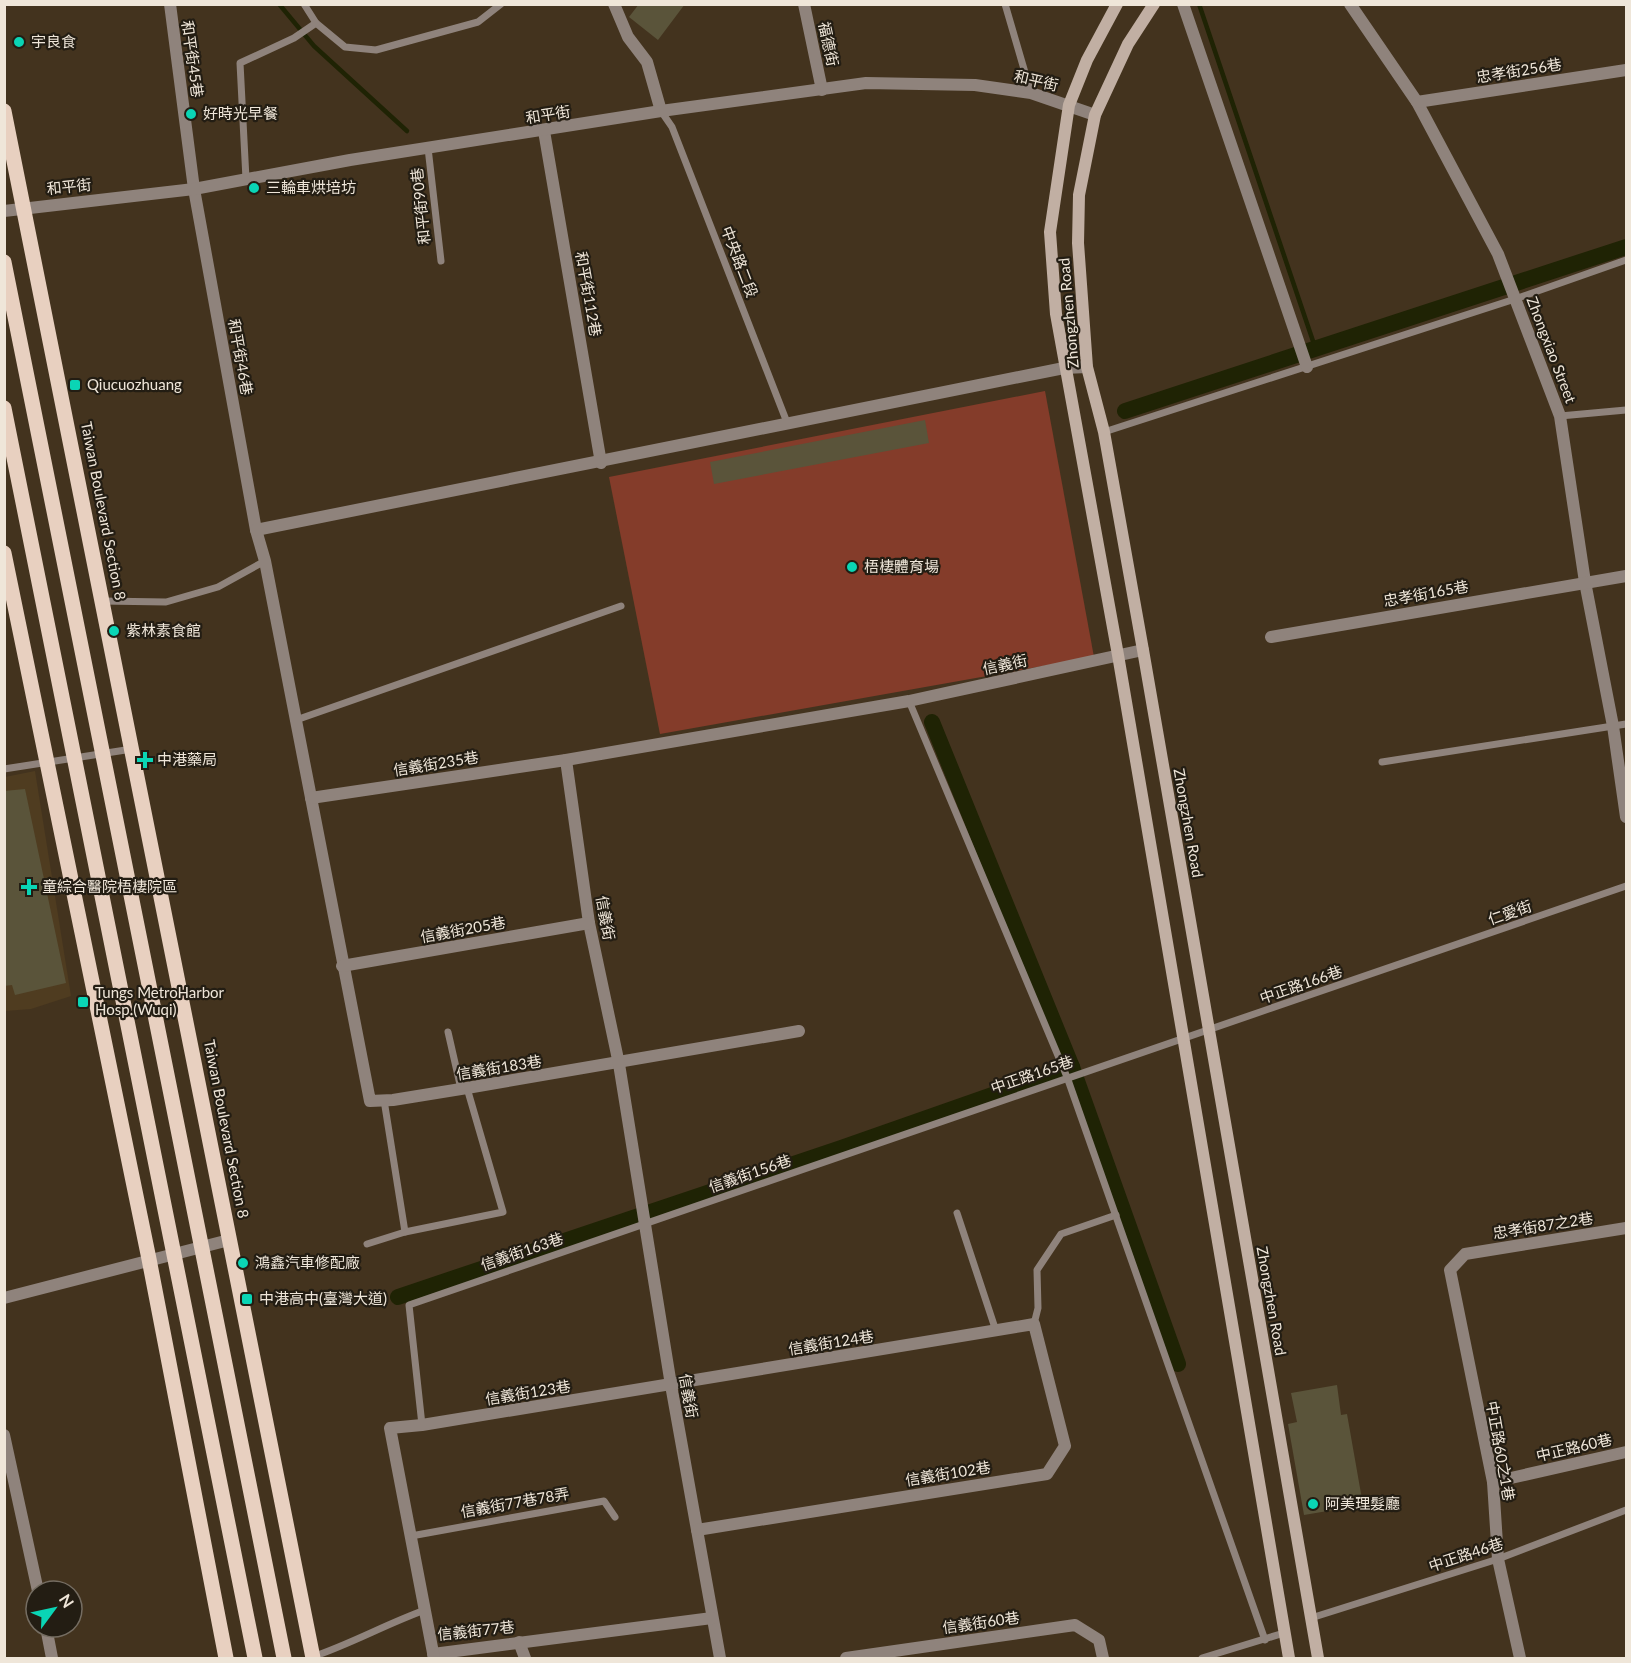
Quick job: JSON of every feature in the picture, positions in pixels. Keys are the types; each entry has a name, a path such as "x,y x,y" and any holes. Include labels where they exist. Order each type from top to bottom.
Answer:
{"main road":[{"name":"Taiwan Boulevard Section 8","path":"4,111 312,1658"},
{"path":"4,262 284,1659"},
{"path":"4,408 176,1252 255,1659"},
{"path":"4,553 149,1259 226,1659"}],"street":[{"name":"和平街45巷","path":"170,4 194,189"},
{"path":"614,4 628,37 647,62 661,111"},
{"name":"福德街","path":"804,4 822,90"},
{"name":"Zhongzhen Road","path":"1117,4 1087,60 1069,105 1050,232 1056,314 1064,369 1118,656 1289,1659"},
{"name":"Zhongzhen Road","path":"1154,4 1128,44 1095,115 1078,195 1078,243 1087,367 1104,432 1318,1659"},
{"path":"1183,4 1307,367"},
{"name":"Zhongxiao Street","path":"1350,4 1417,102 1498,254 1560,416 1585,582 1620,725 1626,817"},
{"name":"忠孝街256巷","path":"1417,102 1626,70"},
{"name":"和平街","path":"4,211 194,189 428,148 661,111 866,83 953,85 1031,93 1095,115"},
{"name":"和平街112巷","path":"544,131 601,463"},
{"name":"和平街46巷","path":"194,189 256,530 265,561 342,966"},
{"path":"256,530 1064,369 1087,367"},
{"name":"忠孝街165巷","path":"1271,637 1626,576"},
{"name":"信義街","path":"720,1659 671,1385 619,1064 590,923 566,760 909,701 1143,651"},
{"name":"信義街235巷","path":"311,798 566,760"},
{"name":"信義街205巷","path":"342,966 590,923"},
{"path":"342,966 370,1101 384,1100"},
{"name":"信義街183巷","path":"384,1100 619,1064 798,1031"},
{"name":"忠孝街87之2巷","path":"1465,1254 1626,1228"},
{"path":"4,1298 229,1240"},
{"name":"中正路60之1巷","path":"1465,1254 1450,1270 1493,1482 1498,1559 1520,1659"},
{"name":"信義街124巷","path":"671,1385 1034,1324"},
{"name":"信義街102巷","path":"697,1530 1047,1474 1065,1446 1034,1324"},
{"name":"信義街123巷","path":"390,1428 422,1425 671,1385"},
{"name":"信義街77巷","path":"390,1428 433,1656 519,1642 712,1618"},
{"path":"4,1435 9,1477 35,1579"},
{"name":"中正路60巷","path":"1493,1482 1626,1452"},
{"name":"信義街60巷","path":"846,1659 1075,1625 1099,1641 1103,1659"},
{"path":"48,1639 52,1659"},
{"path":"519,1642 525,1659"}],"lane":[{"path":"303,4 316,23 345,47 376,50 478,22 501,4"},
{"path":"1005,4 1031,93"},
{"path":"246,179 240,63 294,38 316,23"},
{"name":"中央路二段","path":"661,111 672,127 788,425"},
{"name":"和平街90巷","path":"428,148 441,261"},
{"path":"1104,432 1515,299 1626,260"},
{"path":"1560,416 1626,410"},
{"path":"102,601 166,602 218,587 265,561"},
{"path":"296,720 621,606"},
{"path":"909,701 1067,1077 1265,1640"},
{"path":"1382,762 1620,725"},
{"path":"4,769 132,749"},
{"name":"仁愛街","path":"1403,965 1626,886"},
{"name":"中正路166巷","path":"1209,1031 1403,965"},
{"name":"中正路165巷","path":"865,1149 1067,1077 1209,1031"},
{"path":"367,1244 405,1232 503,1212 448,1032"},
{"path":"384,1100 405,1232"},
{"name":"信義街156巷","path":"644,1224 865,1149"},
{"path":"957,1213 996,1331"},
{"path":"1034,1324 1038,1308 1037,1270 1061,1234 1116,1215"},
{"name":"信義街163巷","path":"422,1425 409,1305 644,1224"},
{"name":"信義街77巷78弄","path":"411,1536 604,1501 615,1517"},
{"name":"中正路46巷","path":"1311,1617 1498,1559 1626,1510"},
{"path":"312,1658 346,1645 379,1627 425,1610"},
{"path":"1202,1659 1284,1633"}],"shaded area":[{"name":"梧棲體育場","path":"1045,391 1094,657 660,734 609,477"},
{"name":"童綜合醫院梧棲院區","path":"35,771 71,996 31,1009 5,1011 5,777"}],"building":[{"path":"639,4 685,4 658,40 629,17"},
{"path":"925,420 929,443 714,484 710,462"},
{"name":"童綜合醫院梧棲院區","path":"25,789 66,983 15,995 12,985 4,986 4,791"},
{"path":"1337,1385 1341,1415 1347,1414 1363,1505 1304,1515 1288,1424 1297,1422 1291,1393"}],"waterway":[{"path":"279,4 314,46 407,131"},
{"path":"1199,4 1315,347"},
{"path":"1125,411 1626,247"},
{"path":"932,722 1072,1067 1178,1364"},
{"path":"398,1297 841,1148 1072,1067"}],"place":[{"name":"宇良食","path":"19,42"},
{"name":"好時光早餐","path":"191,114"},
{"name":"三輪車烘培坊","path":"254,188"},
{"name":"Qiucuozhuang","path":"75,385"},
{"name":"梧棲體育場","path":"852,567"},
{"name":"紫林素食館","path":"114,631"},
{"name":"中港藥局","path":"145,760"},
{"name":"童綜合醫院梧棲院區","path":"29,887"},
{"name":"Tungs MetroHarbor Hosp.(Wuqi)","path":"83,1002"},
{"name":"鴻鑫汽車修配廠","path":"243,1263"},
{"name":"中港高中(臺灣大道)","path":"247,1299"},
{"name":"阿美理髮廳","path":"1313,1504"}]}
